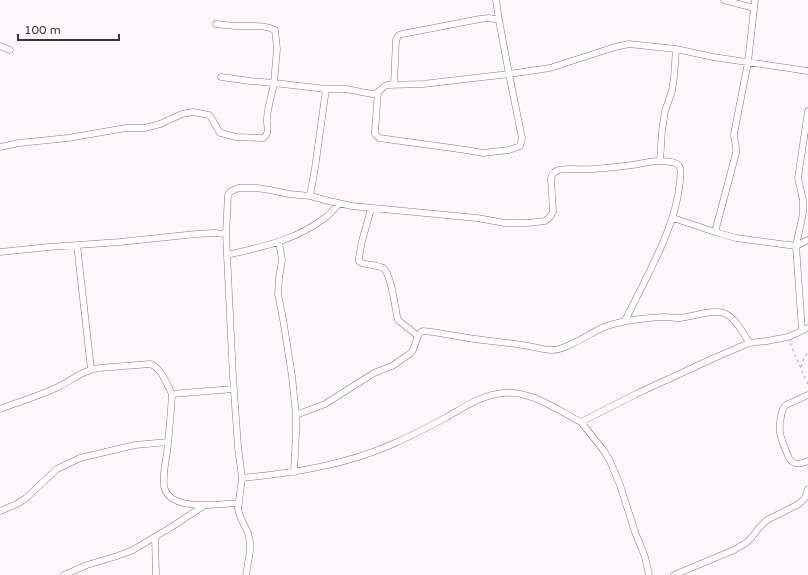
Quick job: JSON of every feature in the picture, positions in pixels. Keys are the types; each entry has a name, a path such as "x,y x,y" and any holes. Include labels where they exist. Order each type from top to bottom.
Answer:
{"street":[{"path":"378,92 375,134 379,138 483,153 509,150 520,146 522,138 496,0"},
{"path":"724,0 754,8"},
{"path":"715,232 736,154 737,148 734,134 748,62 755,0"},
{"path":"394,85 396,40 402,34 480,19 489,18 499,20"},
{"path":"0,148 18,143 68,138 126,128 145,128 160,124 182,114 193,112 209,116 220,133 236,137 263,138 268,133 267,119 274,83 276,49 275,30 264,26 216,24"},
{"path":"221,77 250,81 347,89 373,94 385,86 423,84 550,68 628,44 676,49 713,57 808,71"},
{"path":"0,46 10,50"},
{"path":"660,161 662,131 665,111 672,91 676,49"},
{"path":"310,196 326,88"},
{"path":"581,422 650,388 749,343 788,337 805,329 796,246 803,213 803,200 798,178 808,111"},
{"path":"246,575 250,542 248,533 238,510 242,478 238,448 234,389 226,234 228,195 230,192 238,188 257,188 310,196 339,204 371,209 527,223 545,220 550,217 553,212 551,178 552,174 558,170 616,167 660,161 676,163 679,165 680,169 679,192 673,218 652,266 625,321"},
{"path":"227,255 279,242 308,229 339,204"},
{"path":"371,209 362,241 359,261 384,269 390,282 398,320 418,336"},
{"path":"673,218 736,238 796,246 808,240"},
{"path":"0,252 196,234 226,234"},
{"path":"279,242 282,260 278,294 284,319 296,415 294,472"},
{"path":"77,245 91,369"},
{"path":"296,415 324,404 374,373 392,366 414,350 418,336 423,331 433,331 462,337 553,350 573,343 606,326 625,321 650,318 679,318 714,312 729,316 736,323 749,343"},
{"path":"0,409 54,389 91,369 150,364 154,365 159,370 172,394 164,471 164,486 166,492 174,499 189,504 205,505 239,503"},
{"path":"172,394 234,389"},
{"path":"242,478 294,472 351,459 394,444 478,400 503,393 525,395 539,399 581,422 604,451 620,485 635,532 645,557 649,575"},
{"path":"808,395 783,407 779,428 780,436 791,462 796,464 808,460"},
{"path":"0,511 17,504 26,498 57,469 80,458 134,445 168,442"},
{"path":"674,575 734,550 746,543 767,520 799,504 805,498 808,490"},
{"path":"64,575 87,565 133,550 205,505"},
{"path":"155,537 156,575"}],"path":[{"path":"788,337 808,385"},
{"path":"801,367 808,351"}]}
